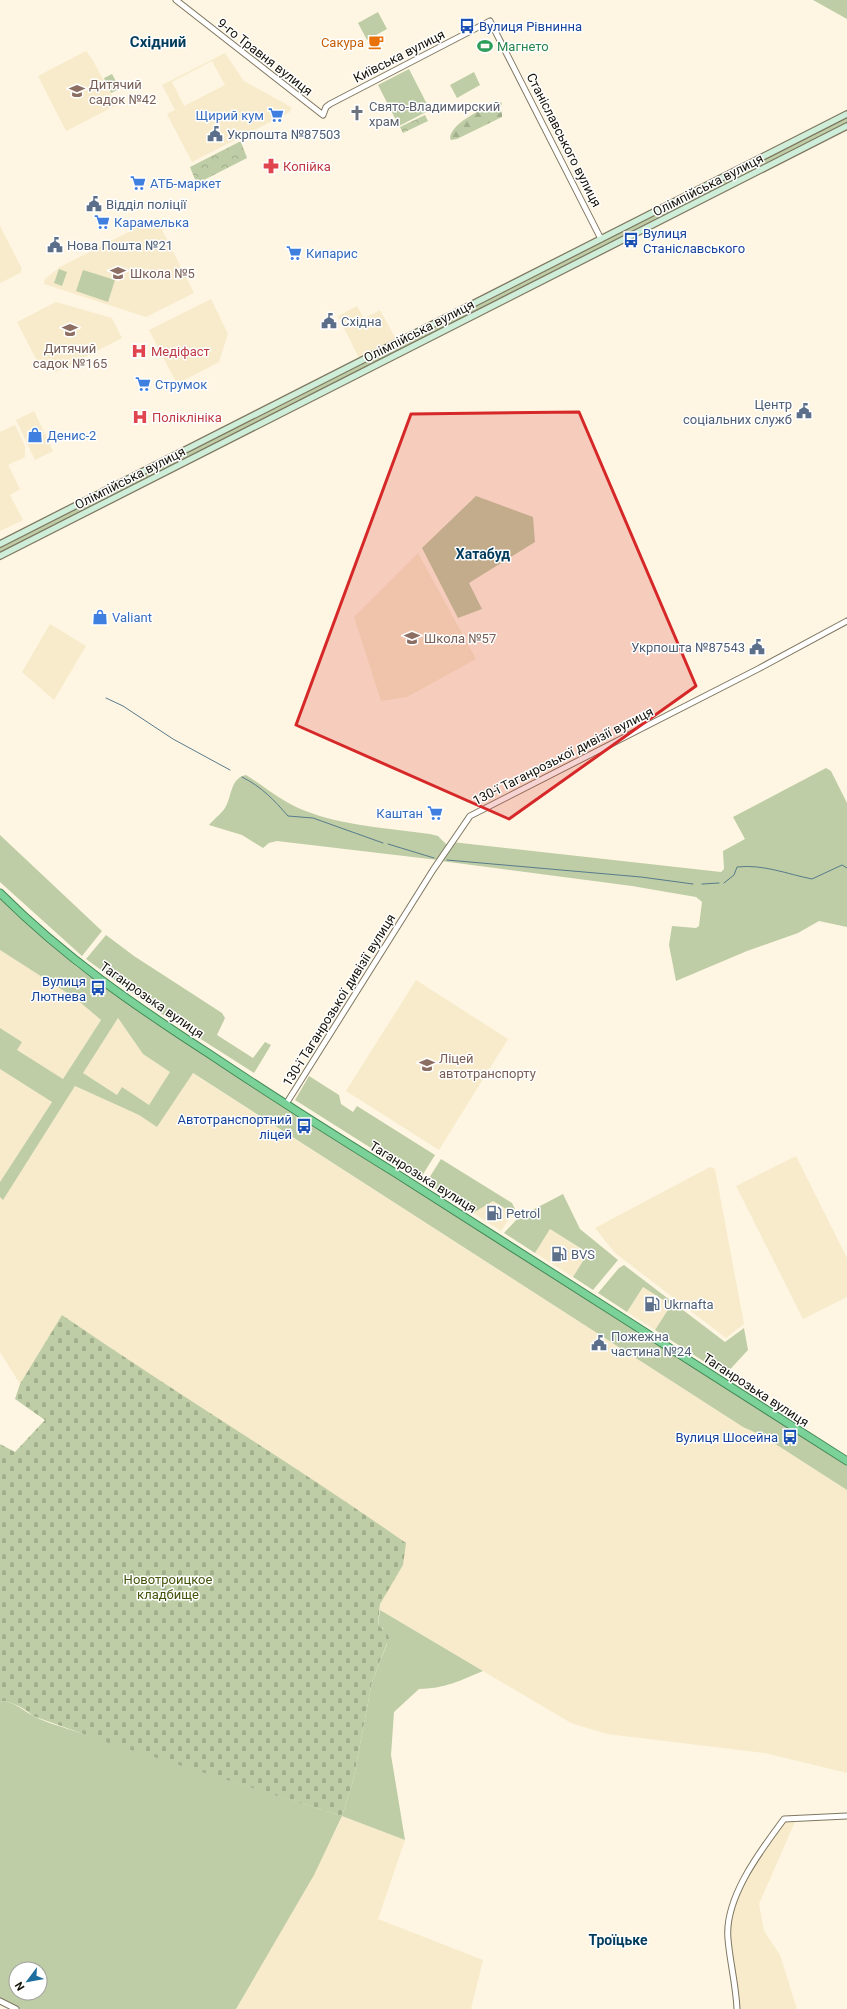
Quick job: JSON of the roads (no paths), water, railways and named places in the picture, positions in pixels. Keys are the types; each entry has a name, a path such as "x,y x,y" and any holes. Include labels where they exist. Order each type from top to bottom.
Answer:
{"highway":[{"name":"Таганрозька вулиця","path":"0,892 48,937 102,982 149,1016 847,1461"}],"main road":[{"name":"Олімпійська вулиця","path":"0,544 847,114"},
{"name":"Олімпійська вулиця","path":"0,556 847,126"},
{"name":"Станіславського вулиця","path":"601,239 607,248"},
{"path":"398,341 403,351"},
{"path":"95,496 100,505"}],"street":[{"name":"9-го Травня вулиця","path":"176,0 323,115"},
{"name":"Київська вулиця","path":"323,115 326,107 330,104 490,21"},
{"name":"Станіславського вулиця","path":"490,21 601,239"},
{"name":"130-ї Таганрозької дивізії вулиця","path":"286,1104 433,870 470,816 800,647 847,621"},
{"name":"130-ї Таганрозької дивізії вулиця","path":"807,643 847,625"},
{"path":"738,2009 728,1938 728,1924 735,1899 757,1855 784,1819 798,1817 847,1816"},
{"path":"0,2001 16,2009"}],"waterway":[{"path":"106,698 123,706 173,739 230,770"},
{"path":"242,777 256,785 267,794 288,816 313,818 383,843"},
{"path":"388,844 434,858"},
{"path":"447,860 641,877 693,884"},
{"path":"724,883 734,875 737,867 747,866 766,868 812,879 842,865 847,868"},
{"path":"702,884 719,883"}],"place":[{"name":"Вулиця Рівнинна","path":"467,26"},
{"name":"Сакура","path":"376,42"},
{"name":"Магнето","path":"485,46"},
{"name":"Дитячий садок №42","path":"77,91"},
{"name":"Свято-Владимирский храм","path":"357,113"},
{"name":"Щирий кум","path":"276,115"},
{"name":"Укрпошта №87503","path":"215,134"},
{"name":"Копійка","path":"271,166"},
{"name":"АТБ-маркет","path":"138,183"},
{"name":"Відділ поліції","path":"94,204"},
{"name":"Карамелька","path":"102,222"},
{"name":"Вулиця Станіславського","path":"631,240"},
{"name":"Нова Пошта №21","path":"55,245"},
{"name":"Кипарис","path":"294,253"},
{"name":"Школа №5","path":"118,273"},
{"name":"Східна","path":"329,321"},
{"name":"Дитячий садок №165","path":"70,330"},
{"name":"Медіфаст","path":"139,351"},
{"name":"Струмок","path":"143,384"},
{"name":"Центр соціальних служб","path":"804,411"},
{"name":"Поліклініка","path":"140,417"},
{"name":"Денис-2","path":"35,435"},
{"name":"Valiant","path":"100,617"},
{"name":"Школа №57","path":"412,638"},
{"name":"Укрпошта №87543","path":"757,647"},
{"name":"Каштан","path":"435,813"},
{"name":"Вулиця Лютнева","path":"98,988"},
{"name":"Ліцей автотранспорту","path":"427,1065"},
{"name":"Автотранспортний ліцей","path":"304,1126"},
{"name":"Petrol","path":"494,1213"},
{"name":"BVS","path":"559,1254"},
{"name":"Ukrnafta","path":"652,1304"},
{"name":"Пожежна частина №24","path":"599,1343"},
{"name":"Вулиця Шосейна","path":"790,1437"}],"district":[{"name":"Східний","path":"158,42"},
{"name":"Хатабуд","path":"483,554"},
{"name":"Троїцьке","path":"618,1940"}],"park label":[{"name":"Новотроицкое кладбище","path":"168,1586"}]}
